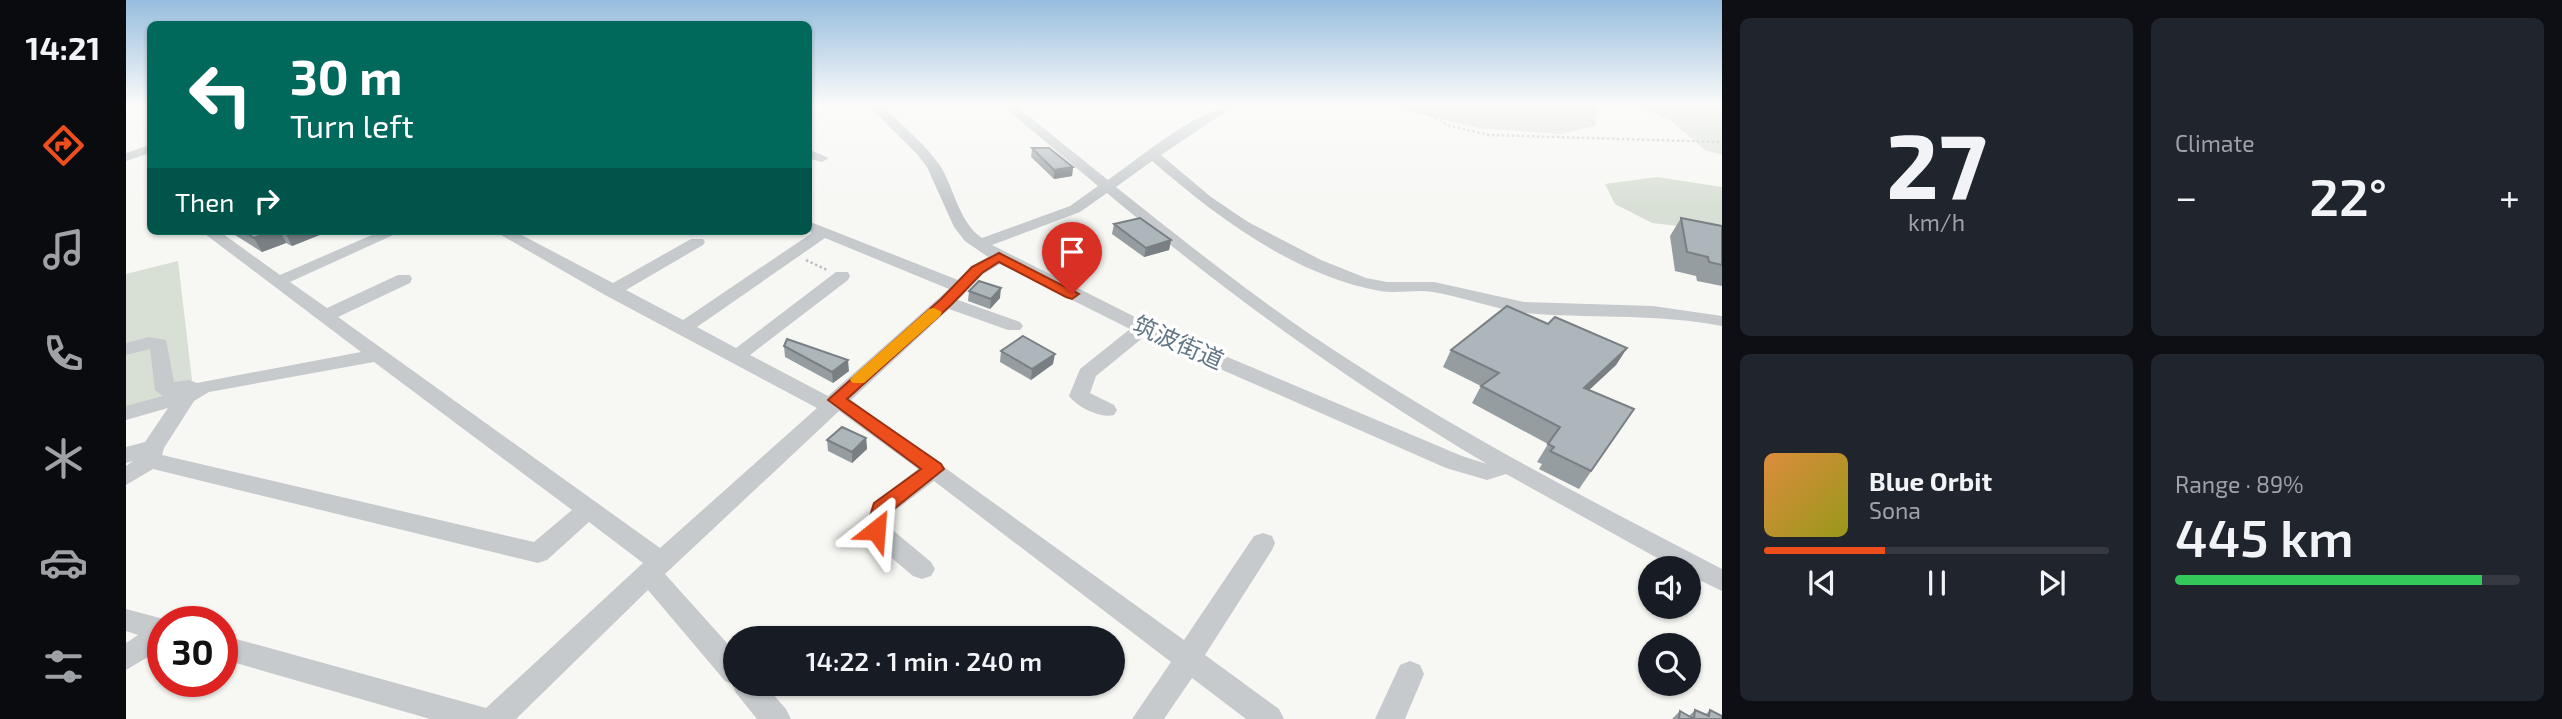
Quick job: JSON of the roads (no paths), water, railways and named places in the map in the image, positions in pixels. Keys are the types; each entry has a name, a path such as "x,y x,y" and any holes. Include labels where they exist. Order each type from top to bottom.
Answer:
{"street":[{"name":"筑波街道","path":"910,140 934,167 962,227 989,251 1143,328 1412,444 1480,472 1573,502"},
{"path":"1051,140 1271,316 1437,425 1507,466 1722,581"},
{"path":"496,719 654,568 953,295 983,265 989,251 1075,209 1177,140"},
{"path":"126,157 147,150"},
{"path":"1153,155 1207,201 1234,218 1313,263 1370,284 1432,287 1486,302 1533,309 1689,313 1722,321"},
{"path":"816,229 1014,326"},
{"path":"215,235 587,510 654,568 723,657"},
{"path":"279,281 385,235"},
{"path":"509,235 611,291 833,403 934,469 1269,719"},
{"path":"685,327 793,254 810,235"},
{"path":"611,291 697,242"},
{"path":"738,355 842,276"},
{"path":"327,316 404,279"},
{"path":"1107,410 1079,396 1087,373 1143,328"},
{"path":"126,349 149,343 159,344 165,390 196,391"},
{"path":"126,413 196,391 380,355"},
{"path":"126,478 151,454 196,391"},
{"path":"1412,444 1428,438 1437,425"},
{"path":"126,455 151,454 538,553 587,510"},
{"path":"1480,472 1492,472 1507,466"},
{"path":"922,569 876,530 881,509 934,469"},
{"path":"1147,719 1190,659 1197,642 1263,543"},
{"path":"126,620 147,626"},
{"path":"126,658 147,643"},
{"path":"238,652 478,719"},
{"path":"1390,719 1410,674"},
{"path":"756,696 776,719"}]}
